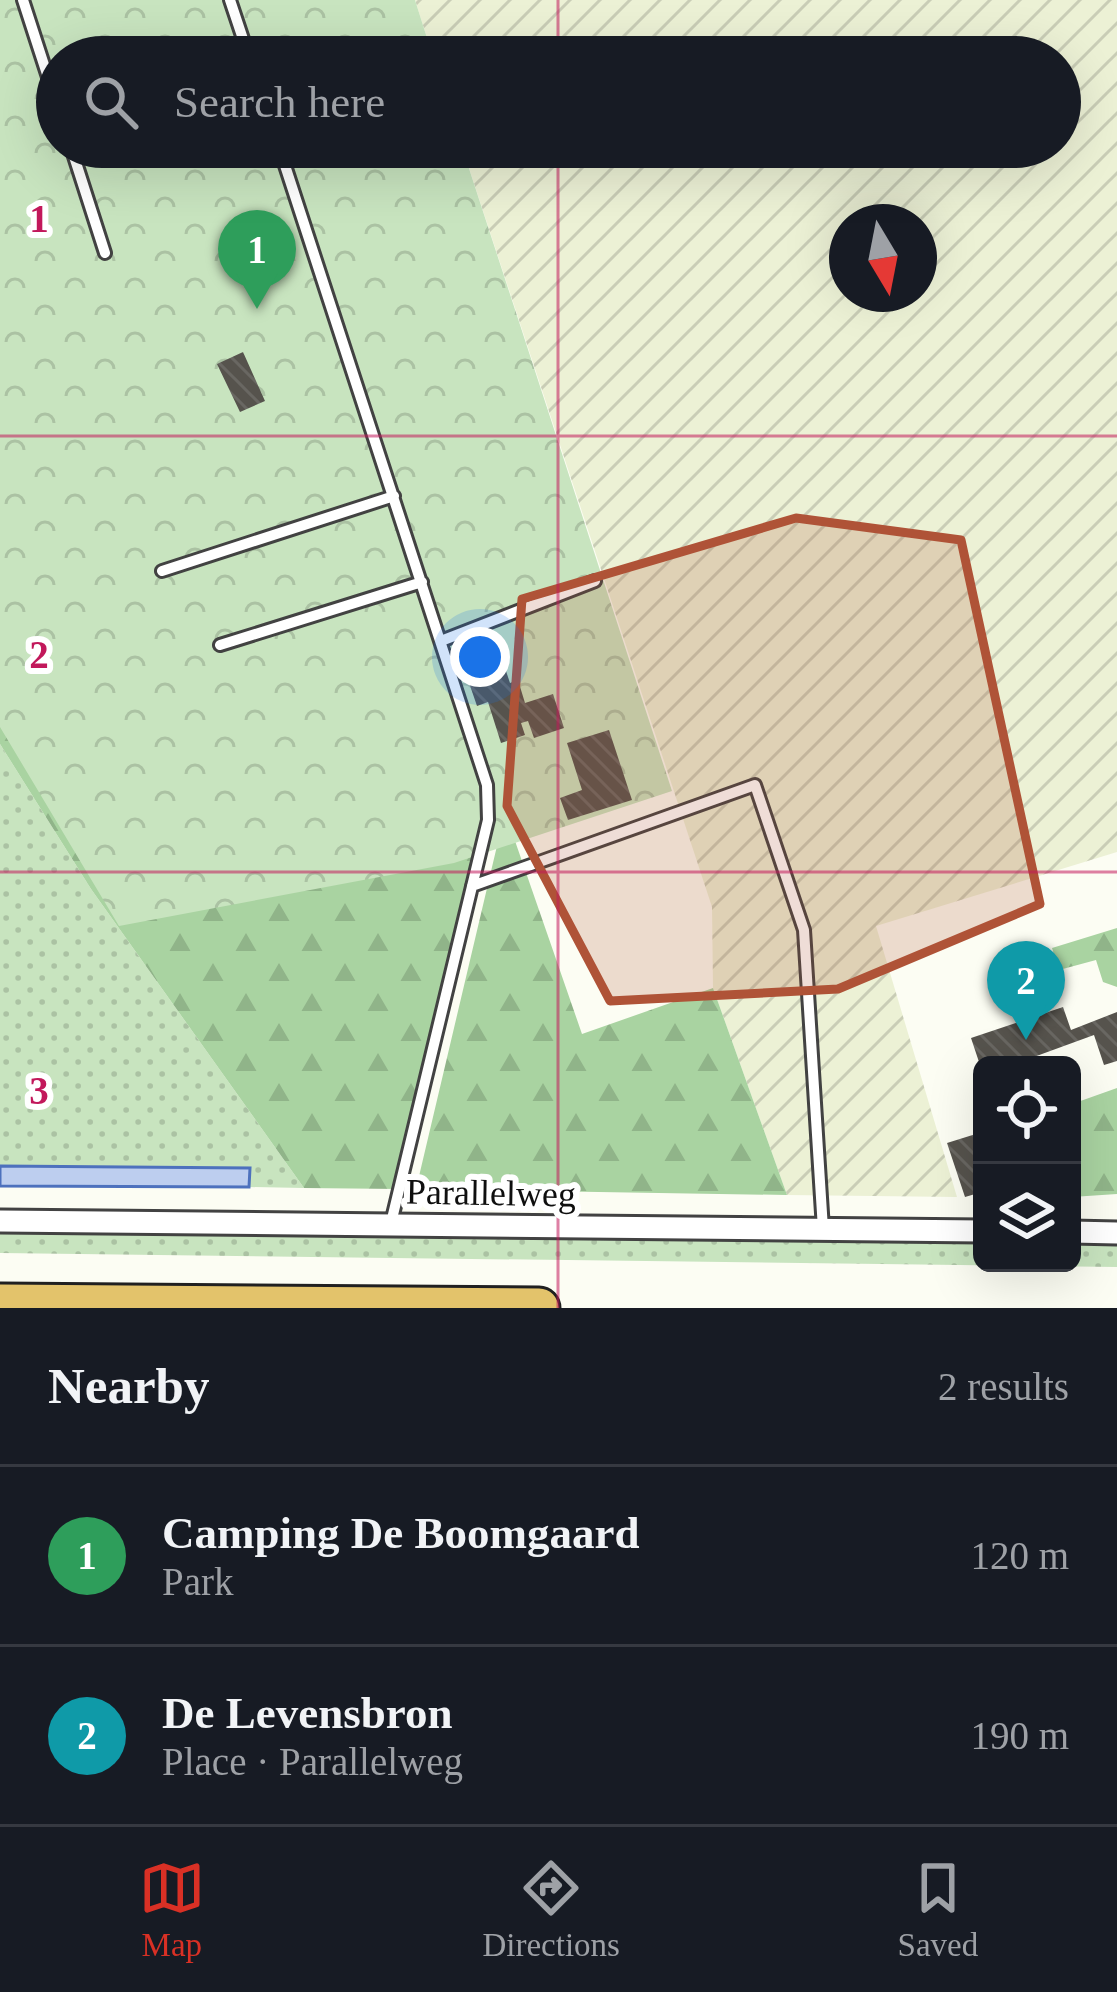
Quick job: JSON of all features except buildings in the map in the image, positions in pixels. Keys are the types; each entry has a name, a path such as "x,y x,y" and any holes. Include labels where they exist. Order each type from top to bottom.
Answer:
{"highway":[{"path":"0,1304 539,1308"}],"street":[{"name":"Parallelweg","path":"0,1221 973,1231"},
{"path":"1081,1232 1117,1233"}],"lane":[{"path":"22,0 36,42"},
{"path":"230,0 242,36"},
{"path":"78,168 105,253"},
{"path":"286,168 487,785 488,820 392,1223"},
{"path":"162,571 394,496"},
{"path":"441,640 595,581"},
{"path":"220,645 422,582"},
{"path":"472,886 755,785 804,930 823,1229"}],"highlighted area":[{"path":"796,518 961,540 1040,904 838,989 610,1001 507,806 522,599"}],"green space":[{"path":"0,0 415,0 426,36 36,36 36,168 469,168 672,791 454,863 119,926 0,727"},
{"path":"415,0 1117,0 1117,852 876,926 957,1197 787,1195 713,988 712,907 469,168 1081,168 1081,36 426,36"},
{"path":"0,599 485,808 399,1189 304,1188 91,889 0,744"},
{"path":"0,744 91,889 304,1188 249,1187 249,1168 0,1166"},
{"path":"505,812 582,1034 713,988 787,1195 416,1189"},
{"path":"1117,928 1117,987 1103,982 1096,960 1059,970 1052,948"},
{"path":"1117,1088 1117,1194 1081,1196 1081,1101"},
{"path":"0,1232 973,1241 973,1265 0,1253"},
{"path":"1081,1242 1117,1243 1117,1267 1081,1267"}],"water":[{"path":"0,1166 250,1168 249,1187 0,1186"}],"place":[{"name":"Camping De Boomgaard","path":"257,309"},
{"name":"De Levensbron","path":"1026,1040"}]}
